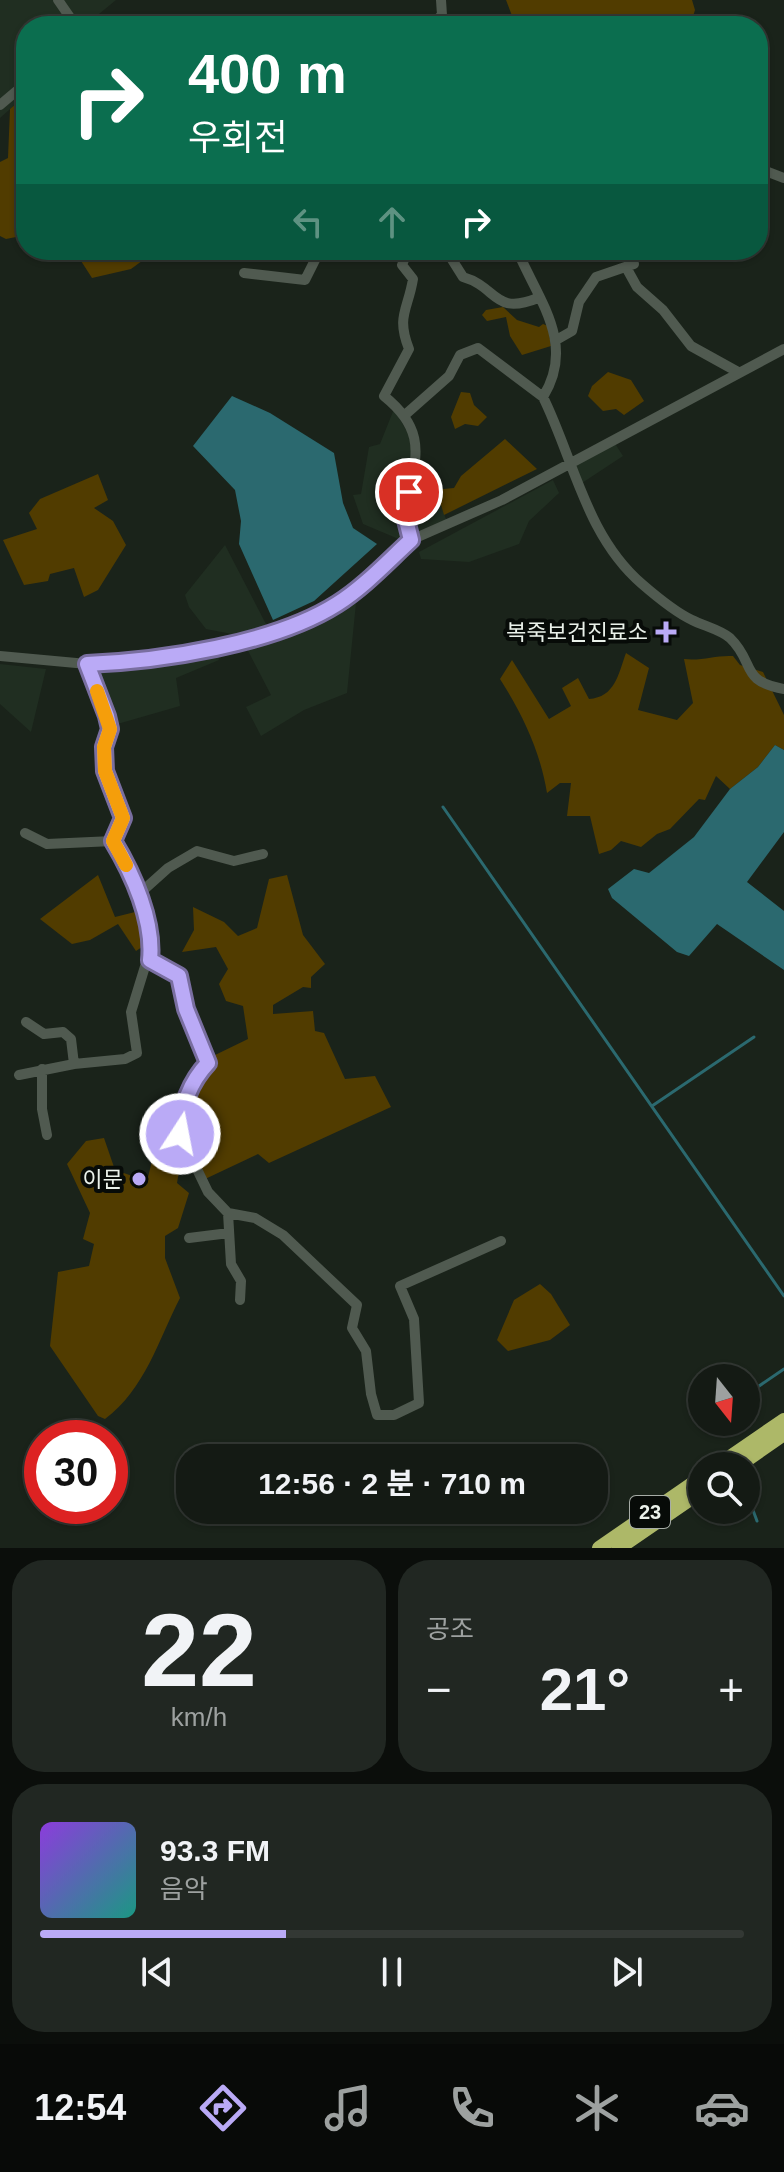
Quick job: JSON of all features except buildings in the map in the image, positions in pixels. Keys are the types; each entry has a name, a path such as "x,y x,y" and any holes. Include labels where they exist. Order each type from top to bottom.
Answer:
{"highway":[{"path":"737,1452 784,1420"},
{"path":"758,1452 784,1434"},
{"name":"23","path":"599,1548 688,1487"},
{"name":"23","path":"619,1548 688,1501"}],"street":[{"path":"0,105 16,91"},
{"path":"244,273 305,280 315,260"},
{"path":"404,260 402,265 413,279 410,303 402,313 401,328 409,349 384,396 406,414 418,444 405,516 411,540"},
{"path":"452,260 463,277 474,280 502,303 517,306 538,298"},
{"path":"521,260 558,339 556,367 543,397"},
{"path":"558,339 572,331 579,302 596,277 627,269 634,264 632,260"},
{"path":"627,269 637,287 663,310 691,346 738,372"},
{"path":"406,414 449,376 460,355 478,348 543,397 557,426 567,464 599,531 641,583 689,619 729,637 762,686 784,689"},
{"path":"0,656 87,664 175,657 296,625 353,593 411,540 502,500 784,349"},
{"path":"19,1075 74,1064 125,1059 137,1053 131,1012 139,981 150,960 148,926 139,894 113,841 123,818 105,771 104,747 110,729 87,664"},
{"path":"25,833 47,844 113,841"},
{"path":"139,894 168,868 197,851 234,861 263,854"},
{"path":"150,960 179,976 186,1009 208,1063 195,1077 181,1115 180,1134 208,1192 228,1213 255,1218 283,1235 357,1305 352,1328 366,1351 377,1415 394,1415 419,1403 414,1319 400,1286 501,1241"},
{"path":"26,1022 44,1034 63,1032 71,1039 74,1064"},
{"path":"42,1069 42,1109 47,1135"},
{"path":"228,1213 231,1264 241,1281 240,1300"},
{"path":"189,1238 229,1233"}],"shaded area":[{"path":"0,0 116,0 99,16 16,16 16,104 0,118"},
{"path":"506,0 692,0 695,10 693,16 512,16"},
{"path":"16,104 16,237 6,239 0,236 0,162 8,158 10,109"},
{"path":"80,260 143,260 131,269 92,278"},
{"path":"503,307 517,320 539,327 543,324 548,326 551,346 522,355 510,336 506,317 487,321 482,315 486,310"},
{"path":"608,372 631,380 644,401 624,415 616,409 603,411 588,396 592,386"},
{"path":"461,392 470,393 474,405 487,417 478,426 465,424 455,429 451,417"},
{"path":"394,409 414,444 402,518 411,531 414,491 441,505 447,522 401,540 363,524 353,495 361,494 369,447 380,444"},
{"path":"505,439 537,469 444,515 441,505 428,496 433,490 454,488 461,476"},
{"path":"614,442 623,456 582,483 571,465"},
{"path":"98,474 108,500 94,508 113,521 126,545 98,590 84,597 74,568 50,574 48,581 24,585 3,540 37,529 29,513 40,499"},
{"path":"553,480 559,493 529,521 519,544 469,562 421,559 419,552"},
{"path":"225,545 267,626 237,635 206,629 189,607 185,595"},
{"path":"356,603 347,693 304,710 261,736 246,707 271,695 246,647"},
{"path":"217,650 219,660 176,678 180,706 114,725 95,671 168,664"},
{"path":"626,653 649,668 638,710 677,720 693,703 684,659 733,656 740,665 763,672 784,715 784,750 775,745 758,767 730,789 716,776 705,800 699,799 670,829 657,834 641,847 621,841 611,850 599,854 590,816 567,816 571,783 560,783 547,793 530,734 500,679 512,660 549,719 571,706 562,688 578,678 589,699 605,694 618,677"},
{"path":"0,664 46,669 31,732 0,704"},
{"path":"98,875 115,917 139,911 148,943 136,951 118,924 90,940 72,944 40,919"},
{"path":"287,875 303,935 325,964 311,977 311,988 303,987 273,1005 273,1014 313,1011 315,1031 324,1033 345,1079 375,1076 391,1107 269,1163 258,1154 203,1180 184,1132 184,1114 213,1056 248,1039 243,1006 226,1001 219,984 228,969 216,947 182,952 194,930 193,907 224,922 238,936 257,928 269,879"},
{"path":"104,1138 115,1170 147,1181 154,1153 182,1155 177,1183 189,1193 178,1228 165,1236 165,1258 180,1298 141,1379 105,1419 98,1416 50,1346 58,1272 89,1266 94,1244 83,1239 90,1213 67,1164 86,1141"},
{"path":"540,1284 551,1294 570,1325 550,1340 508,1351 497,1340 514,1300"}],"water":[{"path":"232,396 270,413 334,453 343,503 353,528 377,544 314,601 273,620 239,544 241,521 235,490 193,446"},
{"path":"775,745 784,750 784,832 747,882 784,911 784,970 717,924 689,956 677,952 612,898 608,889 634,869 649,873 694,837 730,789 758,767"}],"waterway":[{"path":"443,807 784,1296"},
{"path":"652,1106 754,1037"},
{"path":"760,1385 784,1369"}],"slow traffic":[{"path":"97,691 110,729 104,747 105,771 123,818 113,841 126,865"}],"place":[{"name":"복죽보건진료소","path":"666,632"},
{"name":"이문","path":"139,1179"}],"route":[{"path":"180,1134 181,1115 195,1077 208,1063 186,1009 179,976 150,960 148,926 139,894 113,841 123,818 105,771 104,747 110,729 87,664 175,657 296,625 334,606 353,593 411,540 405,516 409,492"}]}
